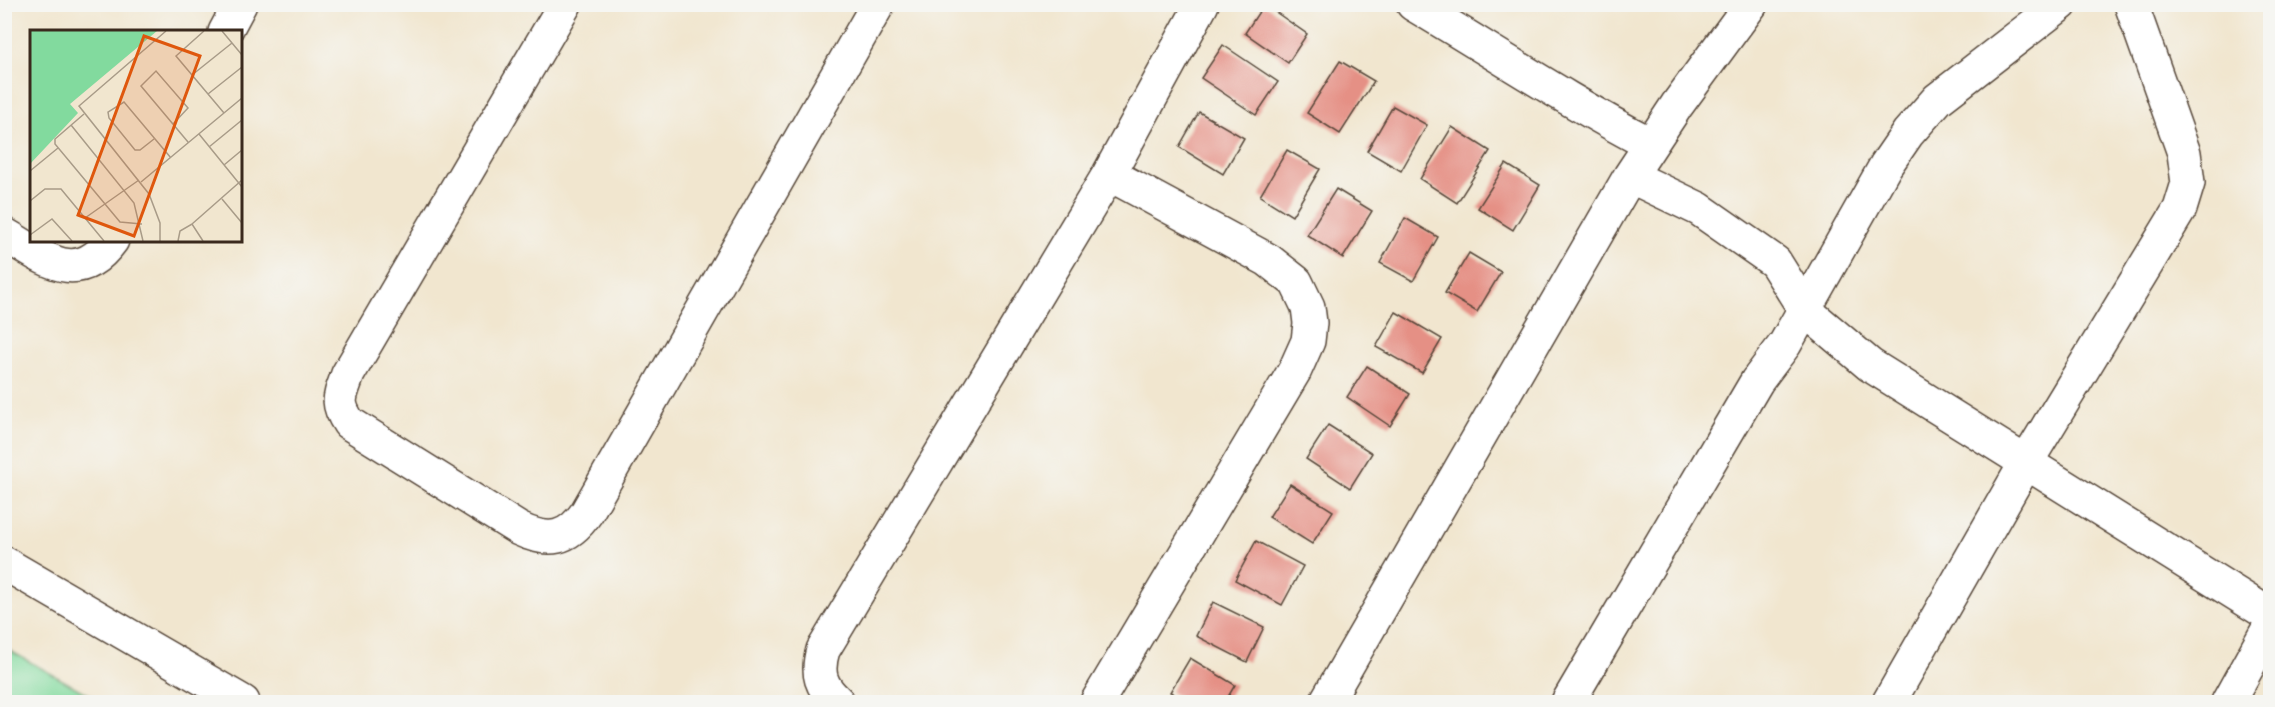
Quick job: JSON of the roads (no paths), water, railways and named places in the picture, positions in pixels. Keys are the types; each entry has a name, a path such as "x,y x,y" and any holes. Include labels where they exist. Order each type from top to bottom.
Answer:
{"street":[{"path":"226,30 240,4"},
{"path":"565,4 348,374 340,402 340,410 349,423 519,529 536,537 551,538 577,527 587,512 865,9"},
{"path":"838,702 825,690 819,671 823,650 1109,174 1202,4"},
{"path":"1413,4 1557,90 1593,115 1650,144"},
{"path":"1326,702 1630,176 1650,144 1750,4"},
{"path":"1568,702 1757,381 1785,344 1886,165 1908,134 1938,99 2061,4"},
{"path":"1889,702 2027,461 2180,209 2188,183 2184,153 2131,4"},
{"path":"1097,702 1295,370 1308,341 1310,323 1308,307 1296,282 1268,260 1109,174"},
{"path":"1630,176 1699,209 1775,262 1804,310 1870,365 2271,615"},
{"path":"4,234 54,262 76,267 92,259 109,242"},
{"path":"4,563 243,702"},
{"path":"2228,702 2271,626"}]}
